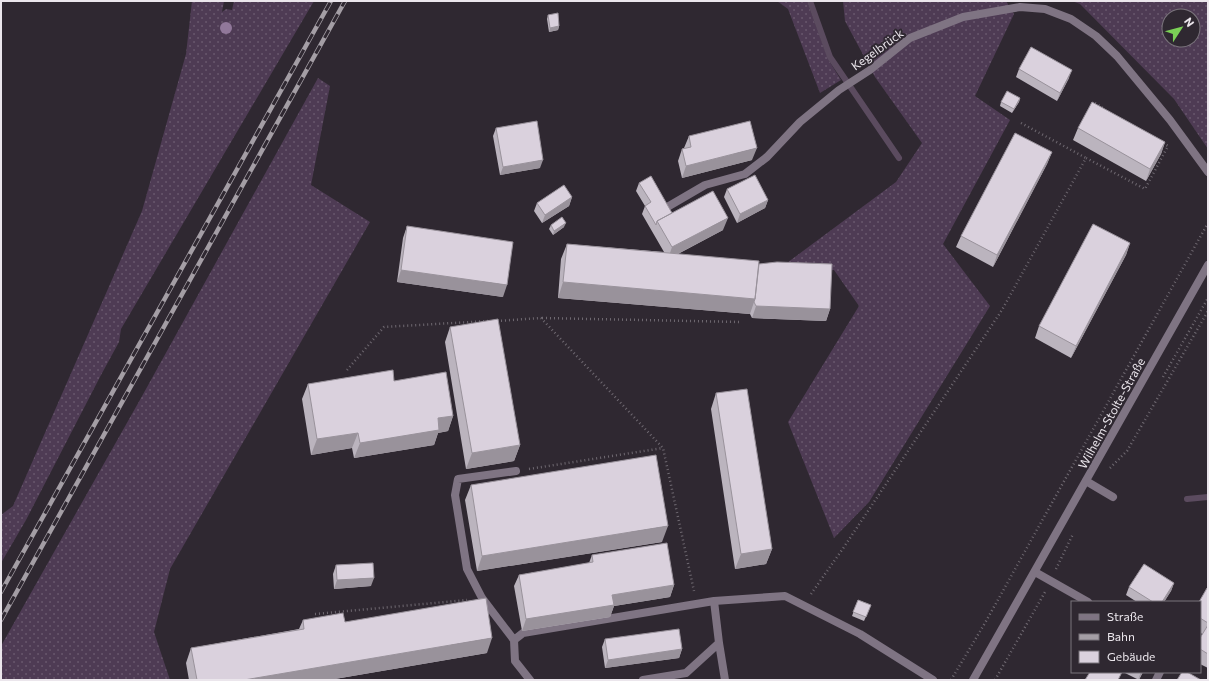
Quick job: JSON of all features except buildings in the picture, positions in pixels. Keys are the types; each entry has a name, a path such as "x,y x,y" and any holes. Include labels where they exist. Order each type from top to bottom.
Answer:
{"street":[{"name":"Kegelbrück","path":"669,206 705,185 745,174 768,157 800,122 839,90 870,70 910,38 963,18 1020,7 1045,9 1071,19 1096,36 1117,56 1170,120 1208,172"},
{"name":"Wilhelm-Stolte-Straße","path":"973,680 1208,265"},
{"path":"516,471 458,479 455,495 467,569 482,598 514,640 515,661 530,680"},
{"path":"1086,481 1113,497"},
{"path":"1035,572 1086,601"},
{"path":"514,640 523,633 714,600 785,596 860,634 934,680"},
{"path":"714,600 725,680"},
{"path":"643,680 686,673 719,643"}],"path":[{"path":"1095,103 1108,111"},
{"path":"1021,123 1145,189 1168,146 1162,142"},
{"path":"803,606 1002,310 1086,158"},
{"path":"951,680 985,623 1208,223"},
{"path":"1110,468 1127,451 1208,311"},
{"path":"541,318 663,448 696,603"},
{"path":"347,370 384,327 541,318 741,322"},
{"path":"516,471 663,448"},
{"path":"315,614 482,598"}],"shaded area":[{"path":"192,1 224,1 222,12 226,9 232,10 234,1 314,1 121,329 119,342 26,520 1,563 1,515 13,506 142,211 186,54"},
{"path":"777,1 807,1 828,59 841,80 820,93 788,9"},
{"path":"843,1 1006,1 1014,14 975,96 1010,120 943,244 990,306 869,502 834,538 788,422 859,306 834,270 772,274 896,182 922,143 875,77 845,21"},
{"path":"1072,1 1208,1 1208,149 1174,99 1080,4"},
{"path":"318,78 330,86 311,185 370,222 170,569 154,632 170,680 1,680 1,646 141,398"}],"waterway":[{"path":"810,1 830,57 899,158"},
{"path":"1187,499 1208,497"}],"railway":[{"path":"1,592 331,1"},
{"path":"1,620 345,1"}]}
